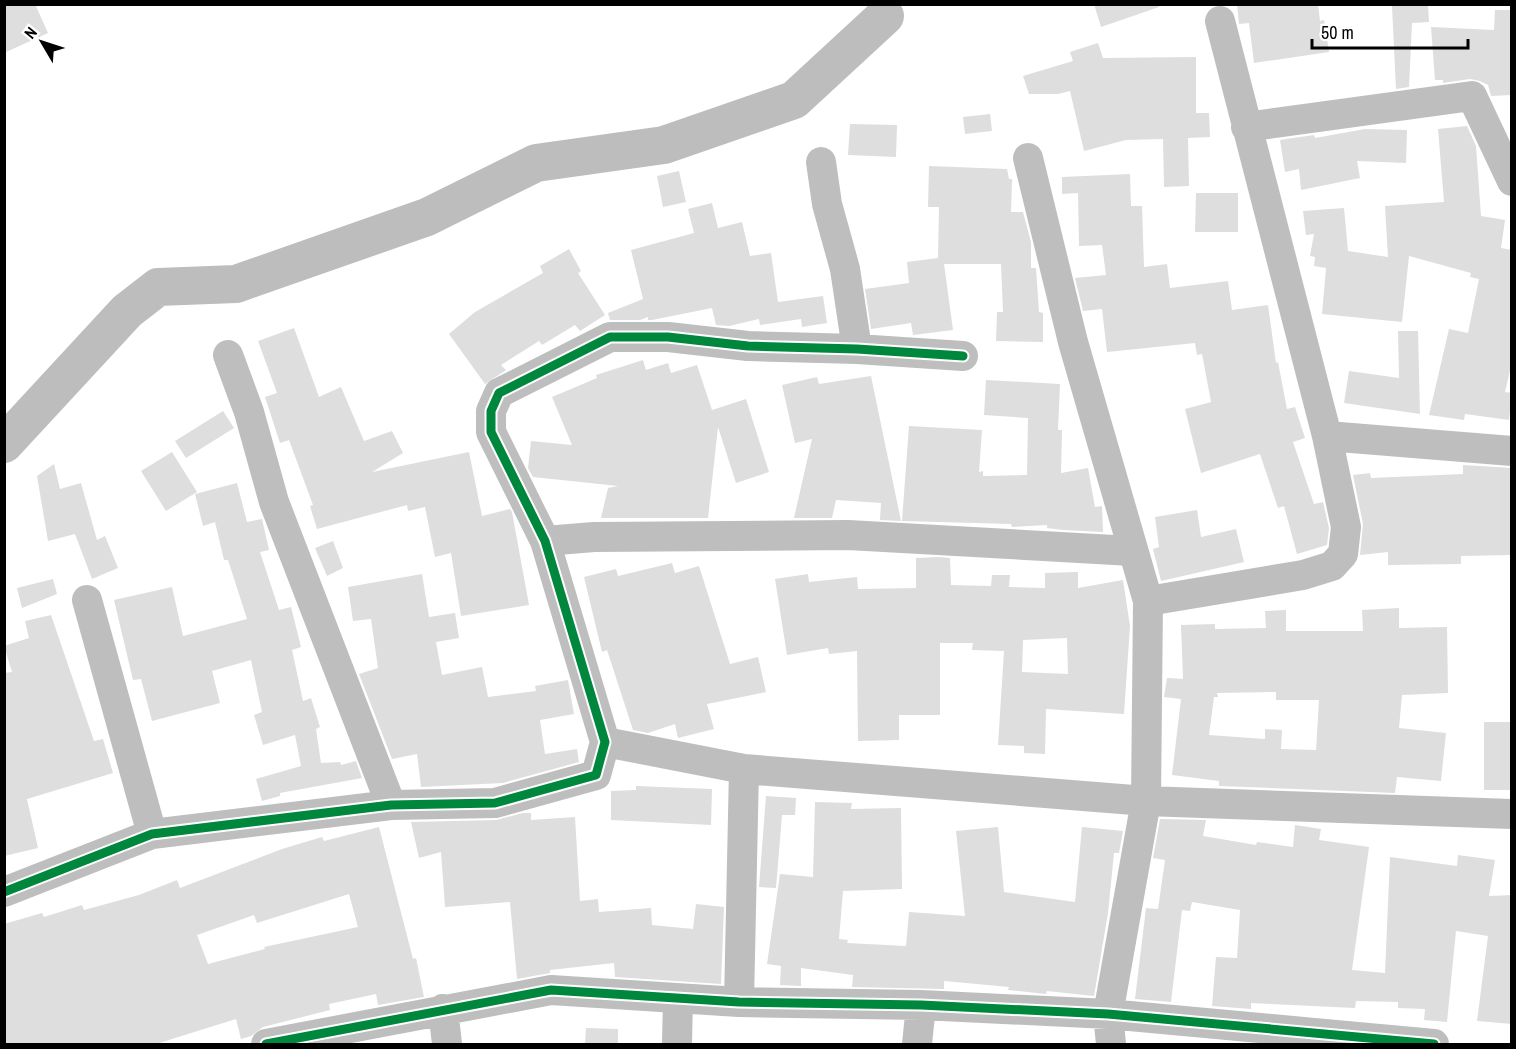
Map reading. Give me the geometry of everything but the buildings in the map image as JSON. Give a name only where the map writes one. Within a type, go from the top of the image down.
[{"type":"street","points":[[1148,601],[1304,575],[1332,566],[1343,554],[1346,527],[1327,436],[1220,21]]},
{"type":"street","points":[[1246,127],[1472,96],[1512,181]]},
{"type":"street","points":[[1028,158],[1072,342],[1148,601],[1146,801],[1108,1014],[1111,1044]]},
{"type":"street","points":[[821,162],[827,204],[845,269],[857,349]]},
{"type":"street","points":[[4,892],[152,834],[391,806],[495,803],[596,774],[605,742],[545,541],[491,432],[491,411],[499,393],[610,337],[668,337],[748,346],[857,349],[963,356]]},
{"type":"street","points":[[228,355],[249,412],[274,502],[391,806]]},
{"type":"street","points":[[1327,436],[1512,451]]},
{"type":"street","points":[[545,541],[594,537],[848,535],[1132,551]]},
{"type":"street","points":[[87,600],[152,834]]},
{"type":"street","points":[[605,742],[744,769],[1146,801],[1512,814]]},
{"type":"street","points":[[739,1002],[744,769]]},
{"type":"street","points":[[266,1044],[551,990],[739,1002],[921,1005],[1108,1014],[1328,1040],[1434,1044]]},
{"type":"street","points":[[677,1044],[678,999]]},
{"type":"street","points":[[917,1044],[921,1005]]},
{"type":"street","points":[[443,1010],[447,1044]]},
{"type":"waterway","points":[[4,444],[127,311],[158,287],[236,284],[427,217],[536,163],[664,145],[794,100],[885,16]]},
{"type":"cycle path","points":[[4,892],[152,834],[391,805],[495,803],[596,775],[605,742],[545,541],[491,432],[491,411],[499,393],[610,337],[668,337],[748,346],[857,349],[963,356]]},
{"type":"cycle path","points":[[266,1044],[551,990],[739,1002],[921,1005],[1108,1014],[1434,1044]]}]
